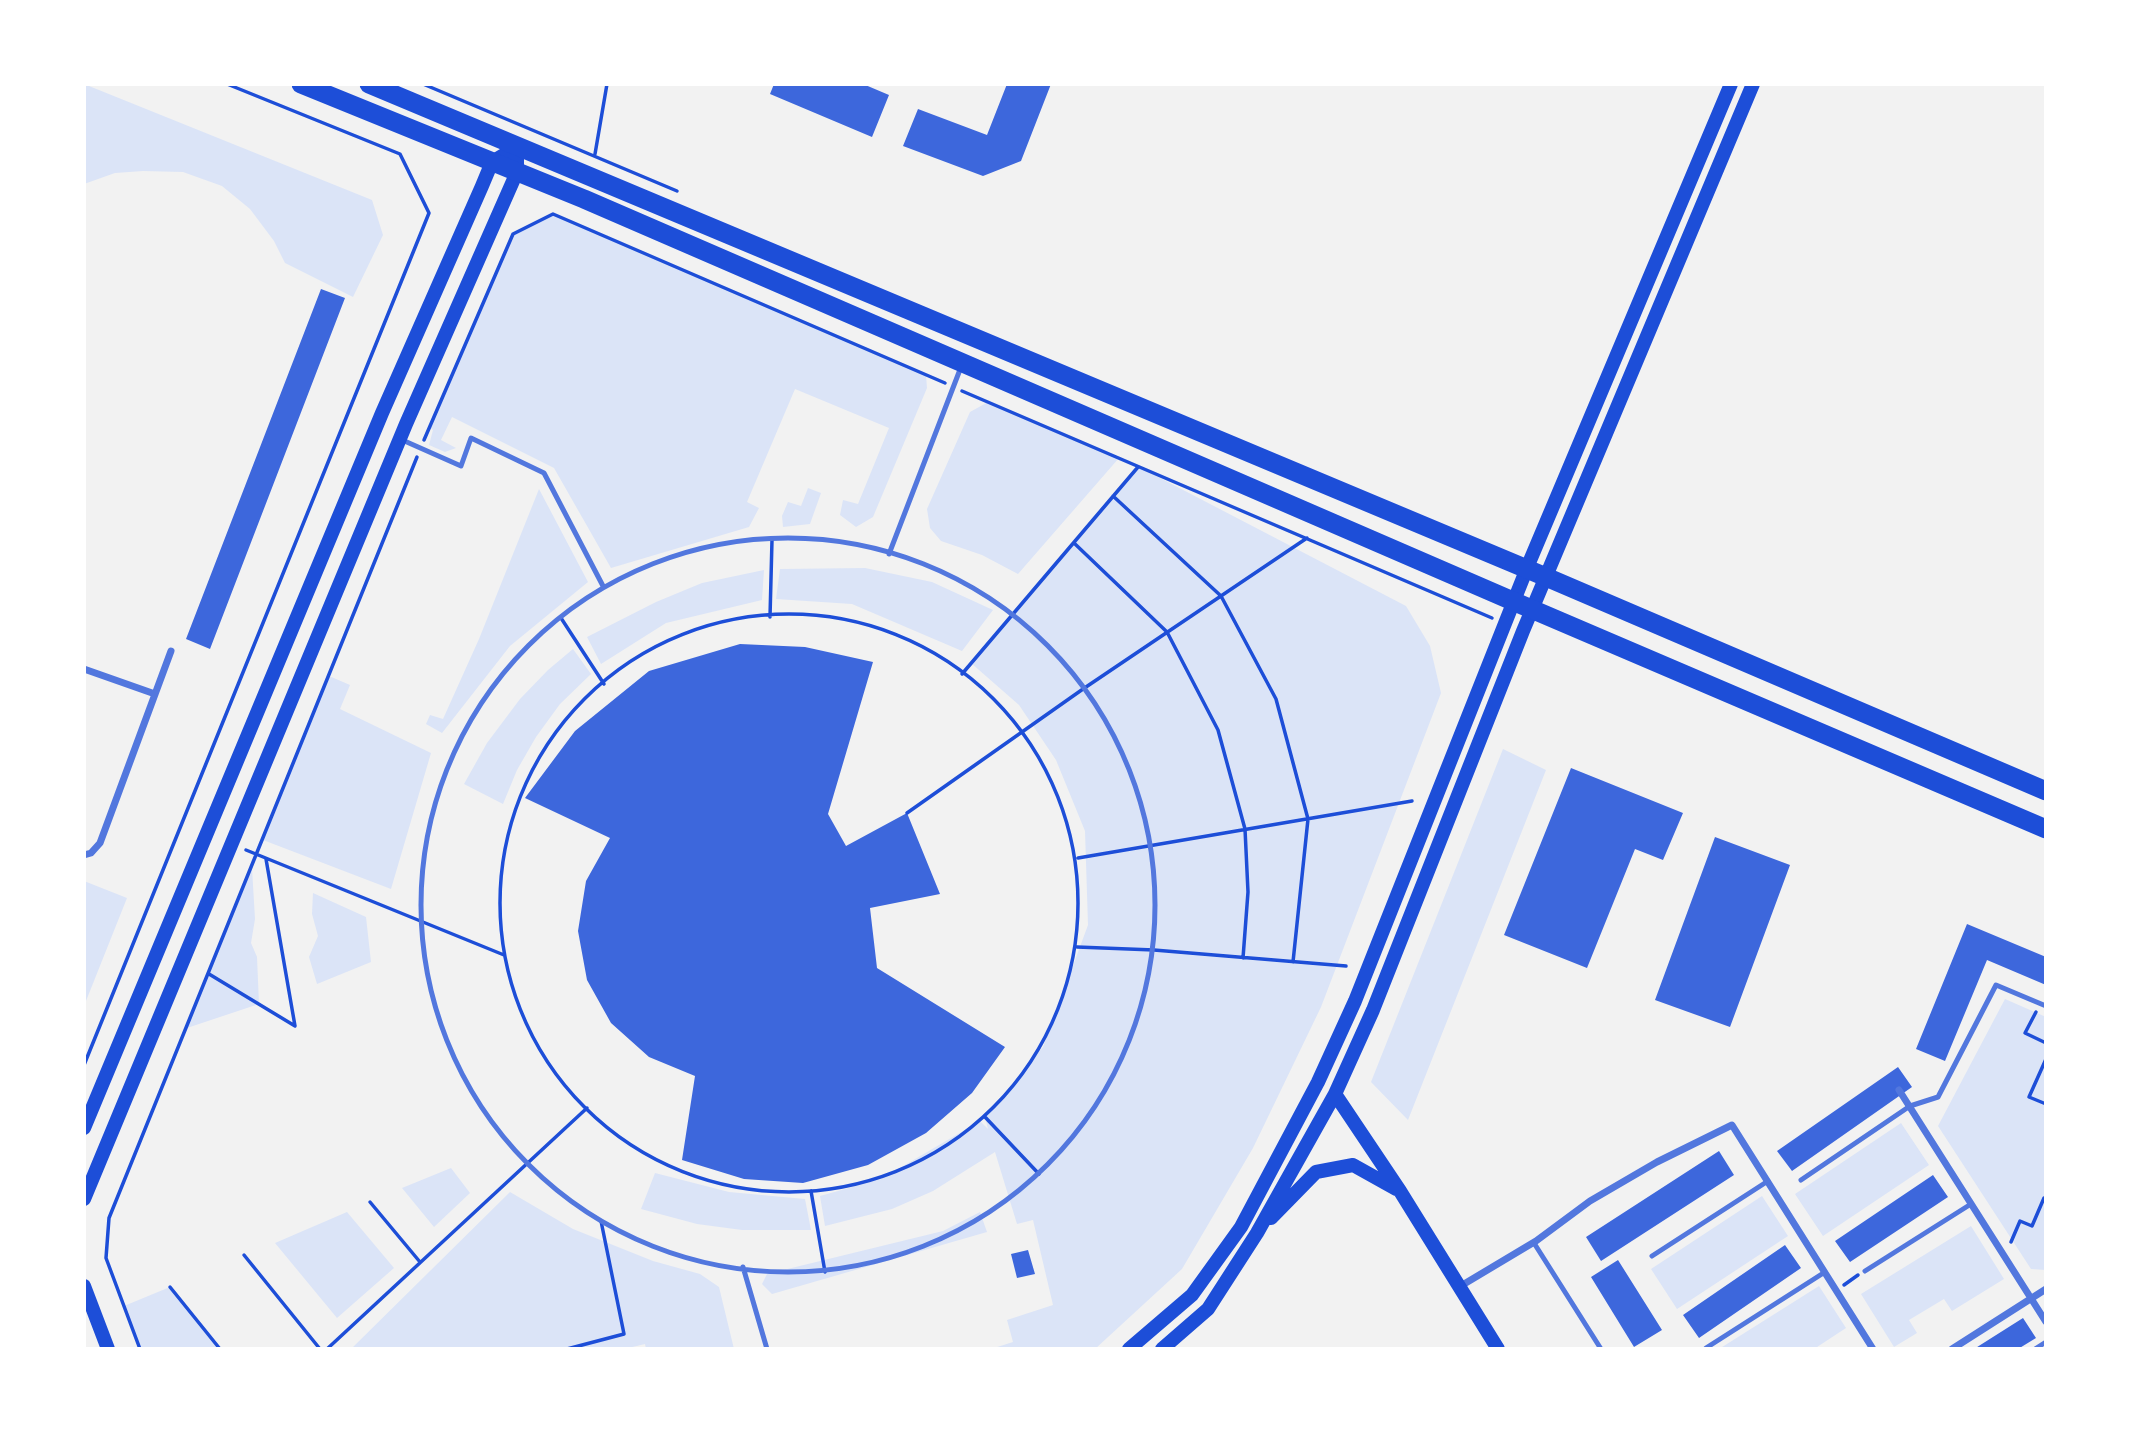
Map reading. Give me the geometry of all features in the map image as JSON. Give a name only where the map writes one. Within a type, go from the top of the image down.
[{"type":"highway","points":[[301,84],[517,172],[2046,828]]},
{"type":"highway","points":[[369,84],[1546,577],[2046,791]]},
{"type":"main road","points":[[1162,1349],[1208,1309],[1257,1233],[1335,1094],[1373,1010],[1523,605],[1527,570],[1731,84]]},
{"type":"main road","points":[[1129,1349],[1192,1295],[1241,1227],[1318,1082],[1355,1002],[1506,624],[1546,577],[1753,84]]},
{"type":"main road","points":[[84,1128],[382,413],[492,162],[517,147]]},
{"type":"main road","points":[[84,1199],[400,439],[517,172],[517,147]]},
{"type":"main road","points":[[1335,1094],[1400,1191],[1498,1349]]},
{"type":"main road","points":[[1257,1233],[1316,1172],[1353,1165],[1400,1191]]},
{"type":"main road","points":[[84,1286],[108,1349]]},
{"type":"street","points":[[84,855],[91,853],[100,843],[172,651]]},
{"type":"street","points":[[84,669],[155,694]]},
{"type":"street","points":[[1899,1090],[2046,1322]]},
{"type":"street","points":[[1459,1287],[1534,1242],[1590,1201],[1657,1162],[1732,1125],[1873,1349]]},
{"type":"street","points":[[1952,1349],[2046,1289]]},
{"type":"lane","points":[[889,554],[963,363]]},
{"type":"lane","points":[[400,439],[461,466],[471,439],[544,472],[603,586]]},
{"type":"lane","points":[[842,539],[889,554],[953,574],[1048,642],[1117,735],[1154,845],[1154,961],[1118,1072],[1050,1166],[945,1240],[825,1272],[693,1263],[576,1209],[485,1120],[430,1004],[417,877],[450,753],[522,647],[615,578],[726,540],[842,539]]},
{"type":"lane","points":[[1801,1180],[1910,1106],[1938,1097],[1996,985],[2043,1004]]},
{"type":"lane","points":[[1652,1256],[1768,1181]]},
{"type":"lane","points":[[1865,1270],[1971,1204]]},
{"type":"lane","points":[[1534,1242],[1601,1349]]},
{"type":"lane","points":[[743,1267],[767,1349]]},
{"type":"lane","points":[[1706,1348],[1825,1272]]},
{"type":"lane","points":[[2035,1349],[2046,1342]]},
{"type":"path","points":[[84,1065],[429,213],[400,154],[227,84]]},
{"type":"path","points":[[592,177],[607,84]]},
{"type":"path","points":[[140,1349],[106,1258],[109,1218],[421,448],[513,234],[553,214],[1506,624]]},
{"type":"path","points":[[962,674],[1139,467]]},
{"type":"path","points":[[1114,496],[1221,596],[1276,699],[1308,819],[1293,962]]},
{"type":"path","points":[[907,813],[1083,689],[1307,538]]},
{"type":"path","points":[[770,617],[772,540]]},
{"type":"path","points":[[1074,543],[1167,632],[1219,730],[1245,829],[1248,892],[1243,958]]},
{"type":"path","points":[[823,615],[912,640],[989,692],[1046,765],[1078,858],[1077,952],[1043,1047],[985,1117],[979,1124],[892,1175],[794,1194],[695,1179],[607,1130],[540,1055],[505,970],[499,877],[522,788],[572,710],[644,652],[731,619],[770,617],[823,615]]},
{"type":"path","points":[[561,618],[604,684]]},
{"type":"path","points":[[1078,858],[1412,801]]},
{"type":"path","points":[[232,844],[504,955]]},
{"type":"path","points":[[209,974],[295,1027],[266,859]]},
{"type":"path","points":[[1077,947],[1154,950],[1346,966]]},
{"type":"path","points":[[2043,1004],[2025,1033],[2046,1043]]},
{"type":"path","points":[[2046,1059],[2029,1097],[2046,1104]]},
{"type":"path","points":[[327,1349],[587,1108]]},
{"type":"path","points":[[985,1117],[1039,1174]]},
{"type":"path","points":[[811,1191],[825,1272]]},
{"type":"path","points":[[2005,1256],[2020,1221],[2032,1226],[2046,1198]]},
{"type":"path","points":[[370,1202],[420,1262]]},
{"type":"path","points":[[567,1349],[624,1334],[601,1221]]},
{"type":"path","points":[[244,1255],[320,1349]]},
{"type":"path","points":[[1836,1290],[1865,1270]]},
{"type":"path","points":[[170,1287],[220,1349]]},
{"type":"shaded area","points":[[84,84],[372,200],[383,235],[353,297],[285,263],[274,241],[250,209],[222,186],[183,172],[143,171],[115,173],[84,184]]},
{"type":"shaded area","points":[[553,214],[926,375],[927,388],[873,517],[856,527],[840,515],[843,500],[858,504],[889,428],[795,389],[747,502],[759,508],[749,527],[611,568],[554,468],[452,417],[441,440],[456,448],[445,452],[429,445],[433,430],[429,427],[513,234]]},
{"type":"shaded area","points":[[988,402],[1119,458],[1018,574],[982,555],[941,541],[930,528],[927,509],[970,412]]},
{"type":"shaded area","points":[[1139,467],[1406,606],[1430,646],[1441,693],[1321,1007],[1253,1148],[1182,1269],[1095,1349],[991,1349],[1013,1342],[1007,1320],[1053,1305],[1033,1220],[1017,1224],[995,1152],[933,1191],[892,1209],[825,1226],[820,1196],[881,1179],[980,1121],[988,1129],[985,1117],[1043,1047],[1088,925],[1085,831],[1056,760],[1019,705],[971,663]]},
{"type":"shaded area","points":[[808,488],[821,493],[810,524],[783,527],[782,516],[788,502],[801,506]]},
{"type":"shaded area","points":[[539,489],[588,582],[510,646],[442,733],[426,724],[430,715],[443,719],[479,639]]},
{"type":"shaded area","points":[[865,568],[932,582],[993,610],[962,651],[852,604],[776,599],[780,569]]},
{"type":"shaded area","points":[[764,570],[762,600],[666,623],[601,664],[587,637],[656,602],[702,583]]},
{"type":"shaded area","points":[[573,649],[591,674],[560,704],[536,737],[517,770],[503,804],[464,784],[487,743],[520,699]]},
{"type":"shaded area","points":[[329,676],[350,685],[340,709],[431,753],[391,889],[263,840]]},
{"type":"shaded area","points":[[1503,749],[1546,770],[1408,1120],[1371,1082]]},
{"type":"shaded area","points":[[252,868],[255,919],[251,943],[257,957],[259,1004],[187,1028]]},
{"type":"shaded area","points":[[84,881],[127,898],[84,1006]]},
{"type":"shaded area","points":[[313,893],[366,917],[371,962],[317,984],[309,957],[318,936],[312,914]]},
{"type":"shaded area","points":[[2005,999],[2046,1017],[2046,1270],[2031,1269],[1938,1126]]},
{"type":"shaded area","points":[[1901,1123],[1929,1165],[1823,1236],[1795,1194]]},
{"type":"shaded area","points":[[451,1168],[470,1193],[434,1227],[402,1188]]},
{"type":"shaded area","points":[[655,1173],[729,1192],[805,1199],[811,1230],[742,1230],[697,1224],[641,1209]]},
{"type":"shaded area","points":[[510,1192],[573,1229],[653,1261],[700,1274],[719,1287],[734,1349],[646,1349],[645,1344],[624,1349],[351,1349]]},
{"type":"shaded area","points":[[1762,1196],[1788,1236],[1677,1309],[1651,1269]]},
{"type":"shaded area","points":[[347,1212],[394,1268],[337,1318],[275,1243]]},
{"type":"shaded area","points":[[980,1212],[987,1232],[772,1294],[762,1284],[767,1274],[943,1231]]},
{"type":"shaded area","points":[[1971,1226],[2004,1279],[1952,1311],[1944,1299],[1909,1320],[1917,1333],[1894,1347],[1861,1294]]},
{"type":"shaded area","points":[[1819,1286],[1846,1328],[1814,1349],[1719,1349]]},
{"type":"shaded area","points":[[170,1287],[222,1349],[140,1349],[124,1306]]},
{"type":"building","points":[[774,84],[863,84],[889,95],[872,137],[770,94]]},
{"type":"building","points":[[1007,84],[1051,84],[1021,161],[983,176],[903,146],[918,109],[987,135]]},
{"type":"building","points":[[321,289],[345,298],[210,649],[186,639]]},
{"type":"building","points":[[740,644],[805,647],[873,662],[828,814],[846,846],[907,813],[940,894],[870,908],[877,968],[1005,1047],[972,1093],[926,1133],[868,1165],[803,1183],[744,1179],[682,1160],[695,1076],[649,1057],[611,1023],[587,980],[578,931],[586,881],[610,838],[525,798],[575,731],[649,671]]},
{"type":"building","points":[[1571,768],[1683,813],[1663,860],[1635,849],[1587,968],[1504,935]]},
{"type":"building","points":[[1715,837],[1790,865],[1730,1027],[1655,1000]]},
{"type":"building","points":[[1967,924],[2046,957],[2046,985],[1987,960],[1945,1061],[1916,1049]]},
{"type":"building","points":[[1898,1067],[1912,1087],[1792,1171],[1777,1151]]},
{"type":"building","points":[[1719,1151],[1734,1175],[1601,1261],[1586,1237]]},
{"type":"building","points":[[1933,1175],[1948,1197],[1850,1262],[1835,1241]]},
{"type":"building","points":[[1785,1245],[1801,1268],[1699,1338],[1683,1315]]},
{"type":"building","points":[[1028,1250],[1035,1274],[1017,1278],[1011,1254]]},
{"type":"building","points":[[1618,1260],[1662,1330],[1634,1347],[1591,1277]]},
{"type":"building","points":[[2023,1318],[2036,1338],[2018,1349],[1974,1349]]}]
